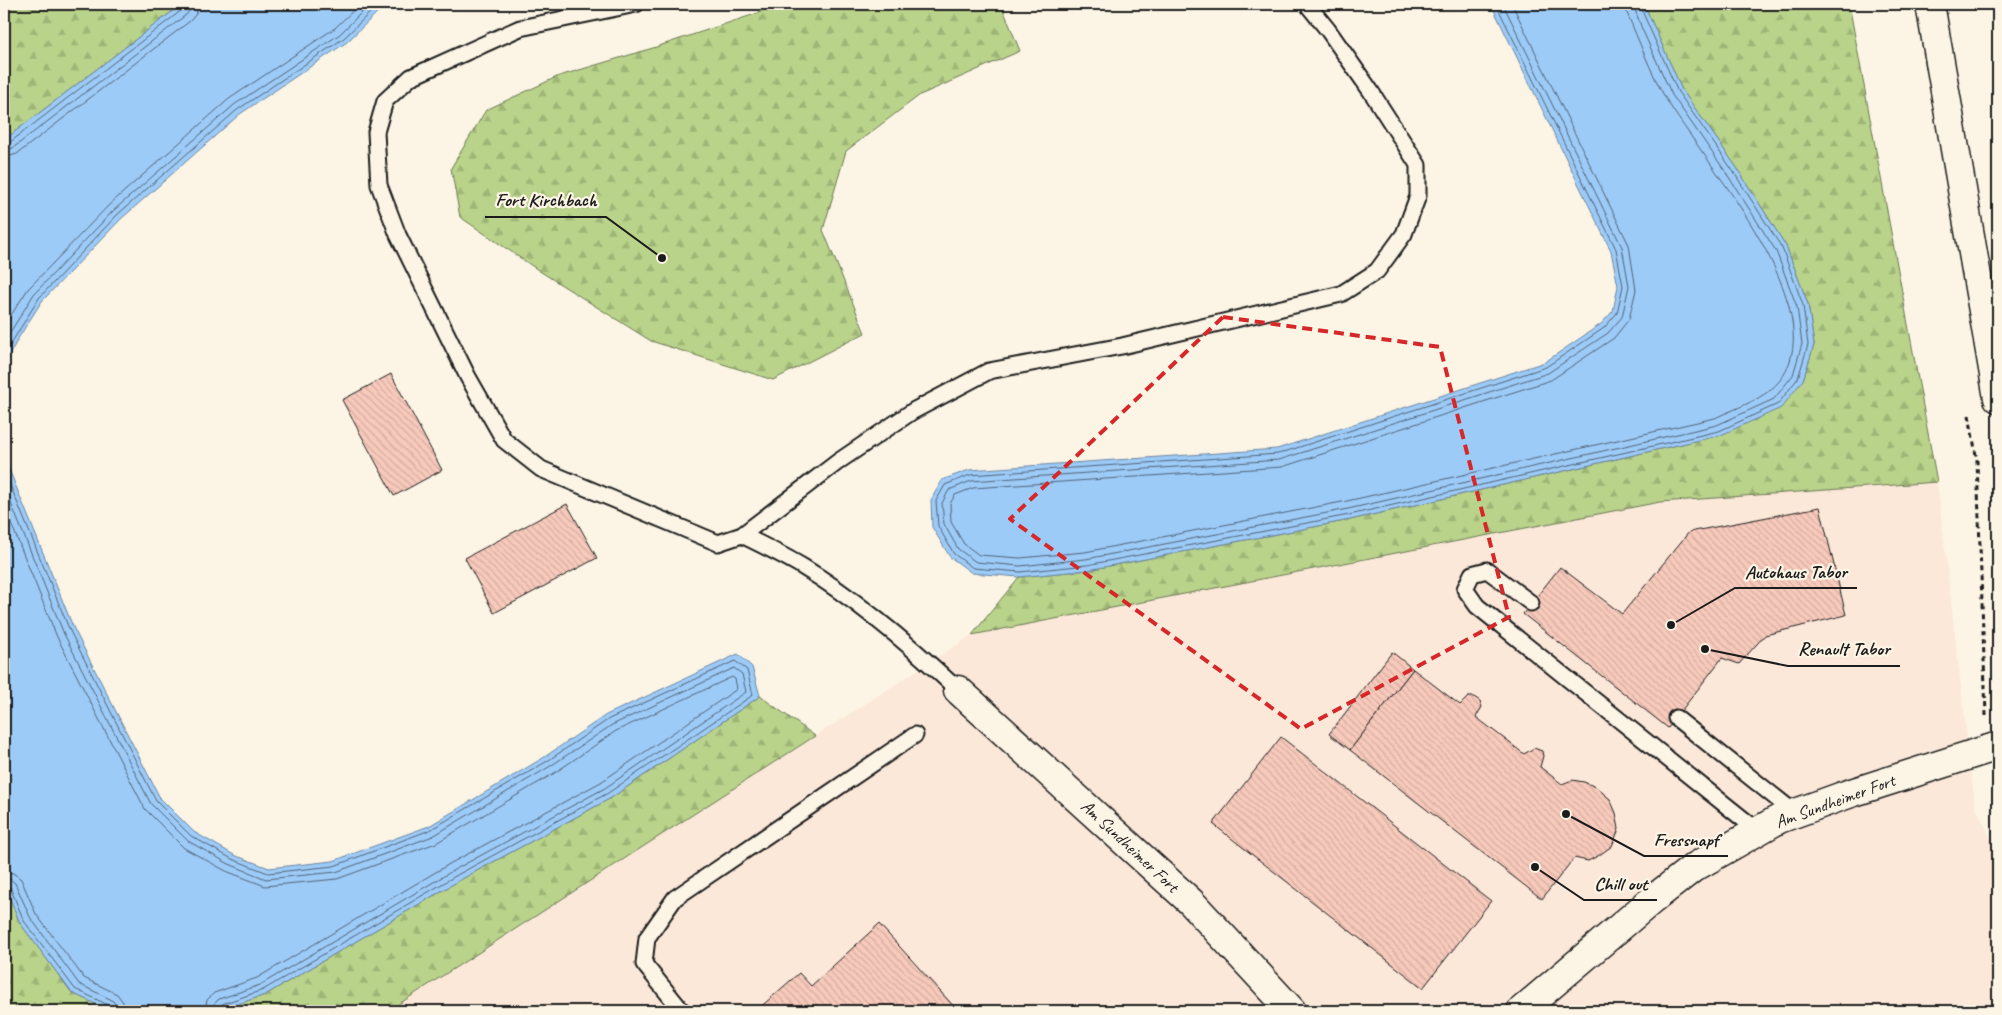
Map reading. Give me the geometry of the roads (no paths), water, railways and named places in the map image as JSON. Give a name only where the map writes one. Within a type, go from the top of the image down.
[{"type":"street","points":[[1930,4],[1998,398]]},
{"type":"street","name":"Am Sundheimer Fort","points":[[958,690],[1191,902],[1292,1011]]},
{"type":"street","name":"Am Sundheimer Fort","points":[[1521,1011],[1652,900],[1693,868],[1758,831],[1795,813],[1993,747]]},
{"type":"lane","points":[[636,4],[520,28],[411,77],[385,101],[376,132],[379,185],[398,235],[468,377],[504,440],[541,469],[718,543],[742,535],[839,461],[913,411],[989,371],[1122,346],[1341,294],[1377,271],[1404,234],[1418,196],[1418,166],[1370,90],[1328,30],[1307,4]]},
{"type":"lane","points":[[742,535],[801,566],[831,585],[911,646],[958,690]]},
{"type":"lane","points":[[1532,603],[1487,570],[1472,574],[1465,589],[1476,606],[1758,831]]},
{"type":"lane","points":[[1676,718],[1795,813]]},
{"type":"lane","points":[[682,1011],[644,964],[647,938],[675,898],[915,735]]},
{"type":"water","points":[[182,4],[386,4],[347,42],[240,114],[121,219],[42,301],[4,365],[4,140]]},
{"type":"water","points":[[1491,4],[1644,4],[1682,90],[1735,165],[1786,246],[1808,304],[1814,345],[1803,380],[1781,408],[1721,435],[1350,520],[1088,570],[1019,577],[972,573],[950,557],[932,527],[931,500],[942,480],[969,470],[1277,449],[1545,362],[1601,324],[1613,311],[1618,286],[1611,251]]},
{"type":"water","points":[[4,457],[74,629],[160,798],[194,832],[234,855],[269,868],[333,861],[429,826],[543,758],[606,715],[738,654],[752,667],[760,696],[611,798],[460,880],[265,995],[217,1011],[111,1011],[72,993],[20,923],[4,884]]},
{"type":"place","name":"Fort Kirchbach","points":[[662,258]]},
{"type":"place","name":"Autohaus Tabor","points":[[1671,625]]},
{"type":"place","name":"Renault Tabor","points":[[1705,649]]},
{"type":"place","name":"Fressnapf","points":[[1566,814]]},
{"type":"place","name":"Chill out","points":[[1535,867]]}]
